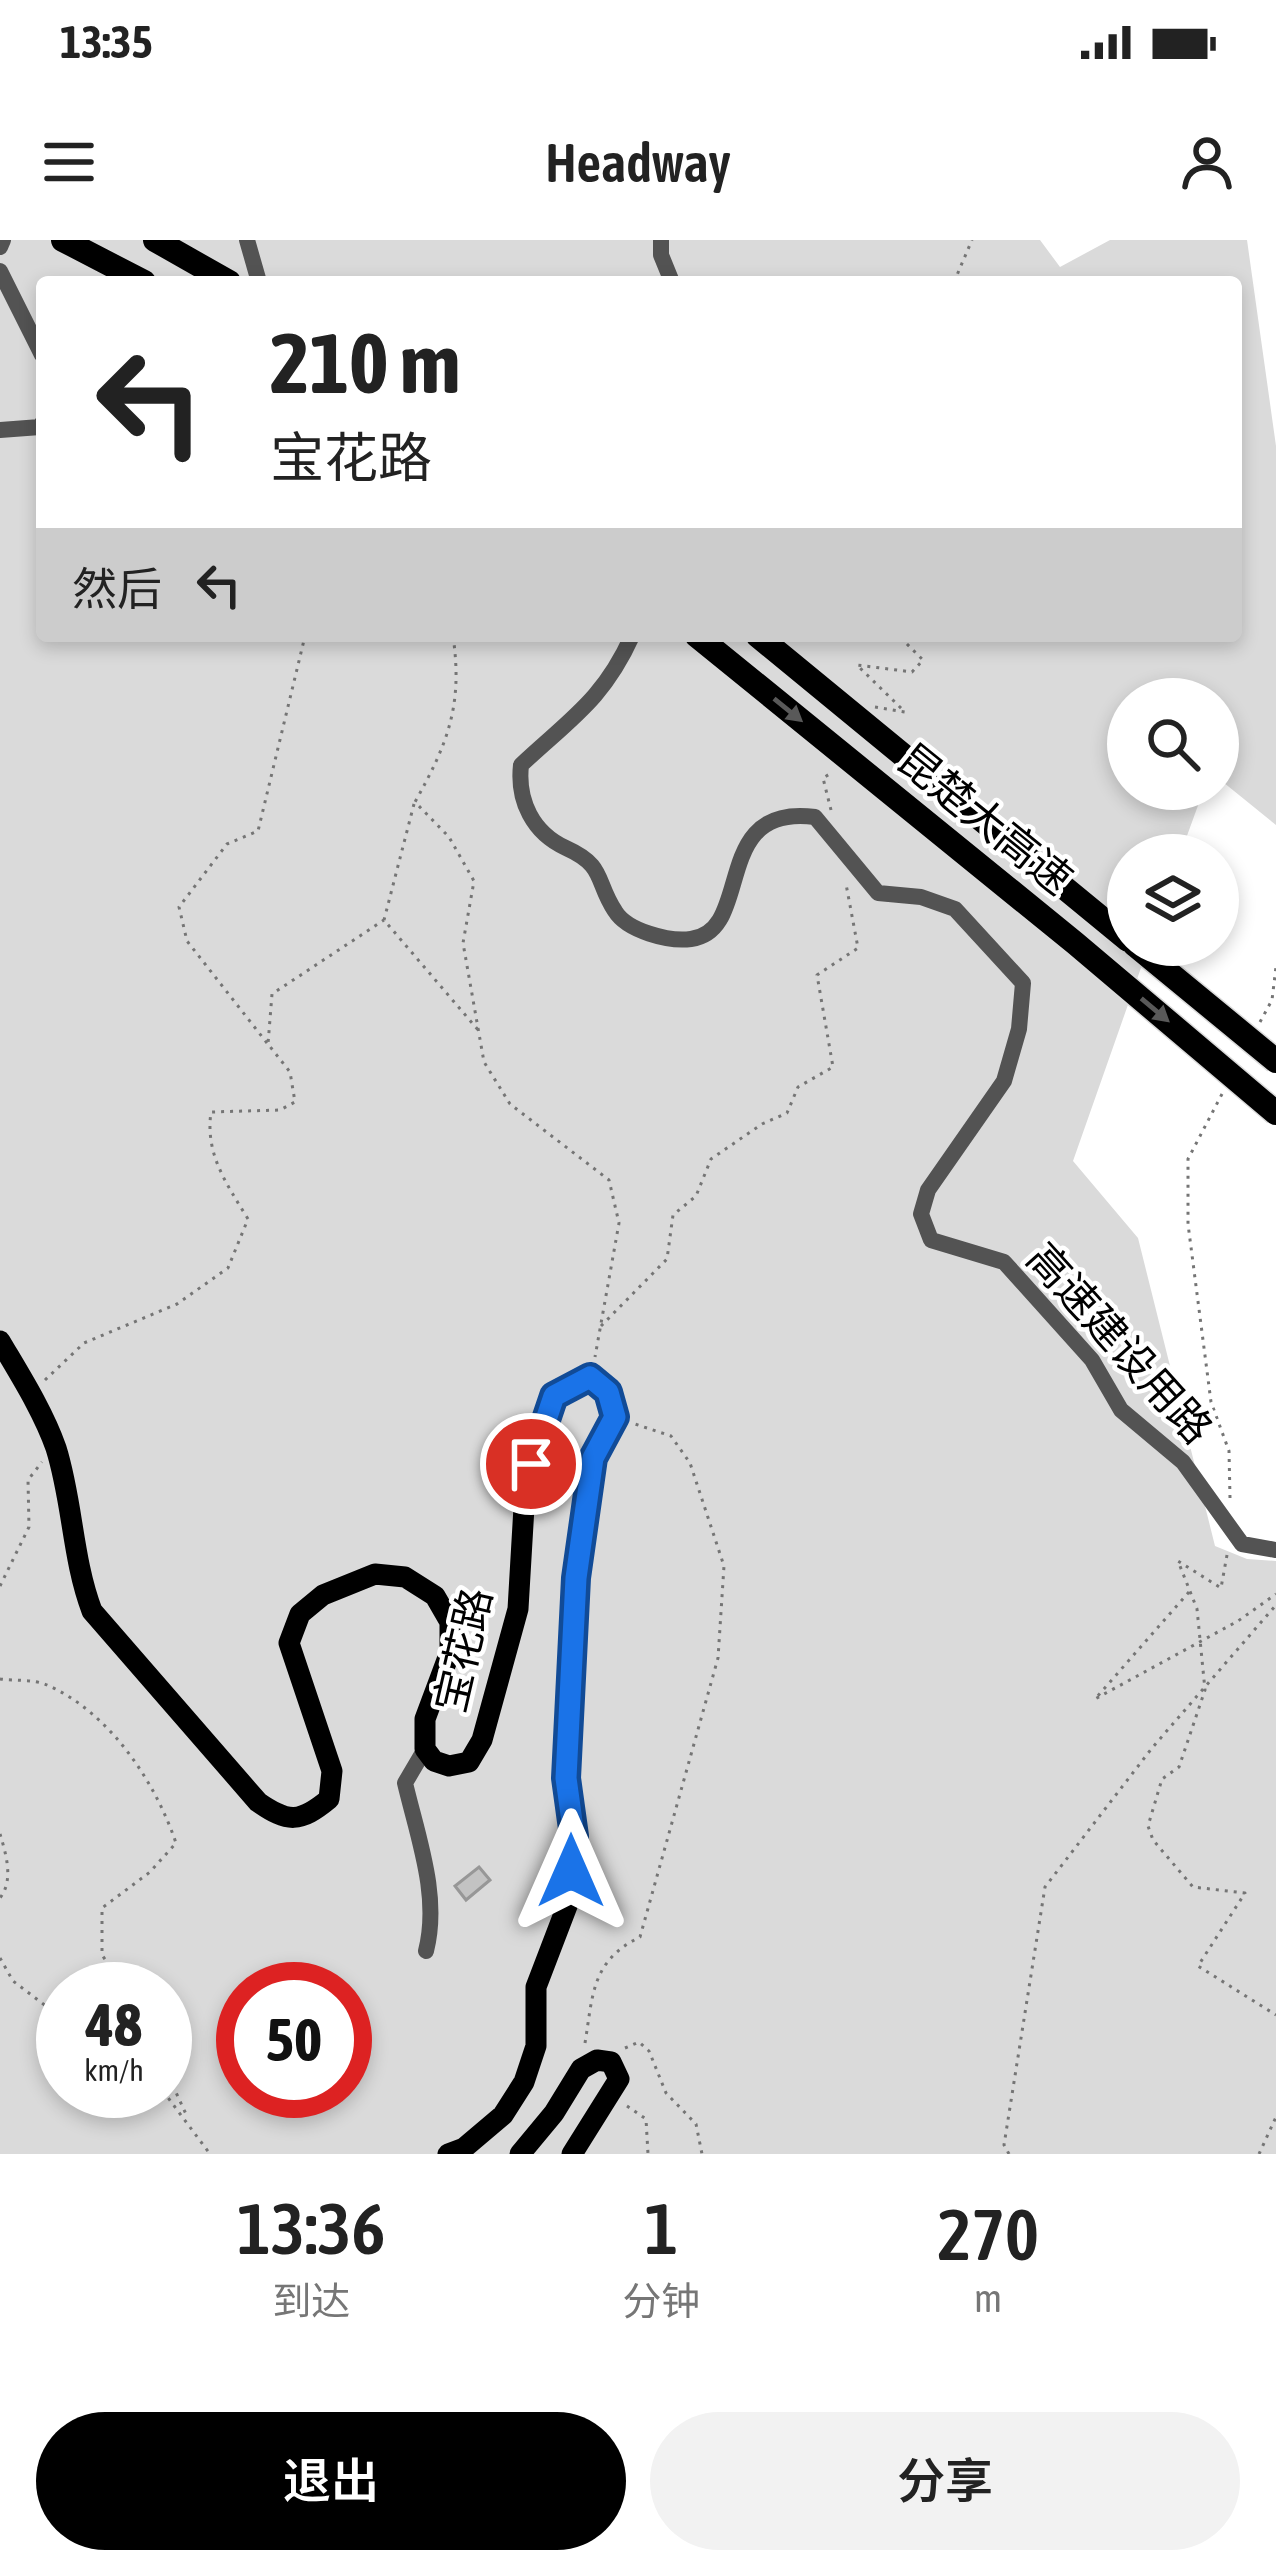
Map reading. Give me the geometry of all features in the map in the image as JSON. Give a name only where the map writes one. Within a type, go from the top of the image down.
[{"type":"highway","points":[[63,240],[132,276]]},
{"type":"highway","points":[[155,240],[218,276]]},
{"type":"highway","name":"昆楚大高速","points":[[705,642],[1075,943],[1276,1114]]},
{"type":"highway","name":"昆楚大高速","points":[[765,642],[1107,922]]},
{"type":"highway","name":"昆楚大高速","points":[[1160,966],[1276,1061]]},
{"type":"main road","name":"宝花路","points":[[0,1341],[31,1394],[57,1455],[72,1511],[79,1576],[92,1611],[258,1802],[282,1818],[309,1816],[328,1799],[332,1771],[289,1643],[300,1614],[323,1595],[375,1574],[404,1577],[435,1596],[449,1622],[450,1652],[425,1719],[425,1749],[434,1761],[449,1766],[469,1762],[482,1741],[518,1609],[525,1490],[537,1438],[554,1396],[590,1377]]},
{"type":"main road","points":[[448,2154],[464,2148],[503,2115],[524,2082],[536,2046],[536,1987],[567,1906],[574,1836],[566,1778],[573,1613],[593,1458],[615,1417],[608,1392],[590,1377]]},
{"type":"main road","points":[[520,2154],[554,2113],[581,2068],[597,2060],[611,2062],[619,2079],[572,2154]]},
{"type":"street","points":[[247,240],[257,276]]},
{"type":"street","points":[[661,240],[670,276]]},
{"type":"street","points":[[0,271],[36,343]]},
{"type":"street","points":[[0,430],[36,428]]},
{"type":"street","name":"高速建设用路","points":[[629,642],[614,675],[581,714],[521,765],[519,786],[527,811],[548,840],[584,856],[600,872],[616,914],[630,925],[676,941],[700,938],[718,921],[748,841],[763,823],[797,814],[815,817],[878,893],[922,897],[955,909],[1023,983],[1019,1029],[1004,1081],[928,1190],[921,1214],[931,1240],[1004,1262],[1092,1360],[1121,1410],[1183,1462],[1242,1544],[1276,1550]]},
{"type":"street","points":[[425,1749],[405,1784],[428,1883],[433,1924],[426,1951]]},
{"type":"path","points":[[957,276],[972,240]]},
{"type":"path","points":[[31,1394],[84,1343],[177,1304],[228,1268],[248,1219],[217,1168],[208,1136],[211,1112],[280,1110],[295,1102],[290,1072],[187,941],[179,907],[227,844],[258,831],[304,642]]},
{"type":"path","points":[[268,1044],[272,994],[384,920],[415,802],[446,745],[458,674],[454,642]]},
{"type":"path","points":[[880,722],[875,707],[905,712],[856,665],[911,672],[923,660],[905,642]]},
{"type":"path","points":[[832,814],[823,778],[840,768]]},
{"type":"path","points":[[415,802],[449,837],[474,880],[463,943],[484,1062],[510,1104],[609,1180],[619,1223],[590,1377]]},
{"type":"path","points":[[602,1326],[667,1259],[673,1215],[696,1196],[711,1159],[787,1112],[798,1087],[833,1067],[817,975],[858,948],[840,851]]},
{"type":"path","points":[[384,920],[481,1033]]},
{"type":"path","points":[[1261,1020],[1272,1000],[1276,967]]},
{"type":"path","points":[[1230,1080],[1188,1159],[1188,1224],[1211,1402],[1229,1451],[1231,1529],[1221,1588],[1178,1561],[1197,1609],[1204,1687],[1179,1767],[1162,1779],[1148,1826],[1153,1840],[1193,1887],[1245,1893],[1198,1966],[1276,2015]]},
{"type":"path","points":[[581,2068],[596,1976],[619,1948],[640,1937],[669,1840],[718,1658],[724,1565],[690,1463],[671,1436],[615,1417]]},
{"type":"path","points":[[1,1582],[29,1527],[28,1480],[39,1463],[57,1455]]},
{"type":"path","points":[[1190,1591],[1095,1699],[1276,1594]]},
{"type":"path","points":[[1009,2154],[1004,2146],[1045,1887],[1152,1748],[1276,1605]]},
{"type":"path","points":[[0,1679],[44,1683],[94,1713],[161,1800],[176,1843],[150,1872],[102,1908],[102,1955],[107,1962]]},
{"type":"path","points":[[0,1834],[8,1862],[6,1891],[0,1898]]},
{"type":"path","points":[[0,1958],[13,1981],[36,1998]]},
{"type":"path","points":[[611,2062],[627,2045],[639,2042],[650,2051],[666,2093],[696,2124],[702,2154]]},
{"type":"path","points":[[610,2097],[646,2119],[648,2154]]},
{"type":"path","points":[[1259,2154],[1276,2116]]},
{"type":"path","points":[[188,2118],[210,2154]]},
{"type":"path","points":[[1268,2136],[1276,2141]]},
{"type":"shaded area","points":[[0,240],[1040,240],[1060,267],[1110,240],[1247,240],[1276,446],[1276,825],[1239,795],[1239,678],[1107,678],[1107,810],[1196,810],[1188,834],[1107,834],[1107,966],[1142,966],[1073,1161],[1138,1238],[1215,1546],[1247,1559],[1276,1561],[1276,2154],[0,2154]]},
{"type":"building","points":[[479,1867],[490,1880],[466,1900],[455,1886]]},
{"type":"route","points":[[531,1464],[554,1396],[590,1377],[608,1392],[615,1417],[593,1458],[573,1613],[566,1778],[574,1836],[571,1871]]}]
